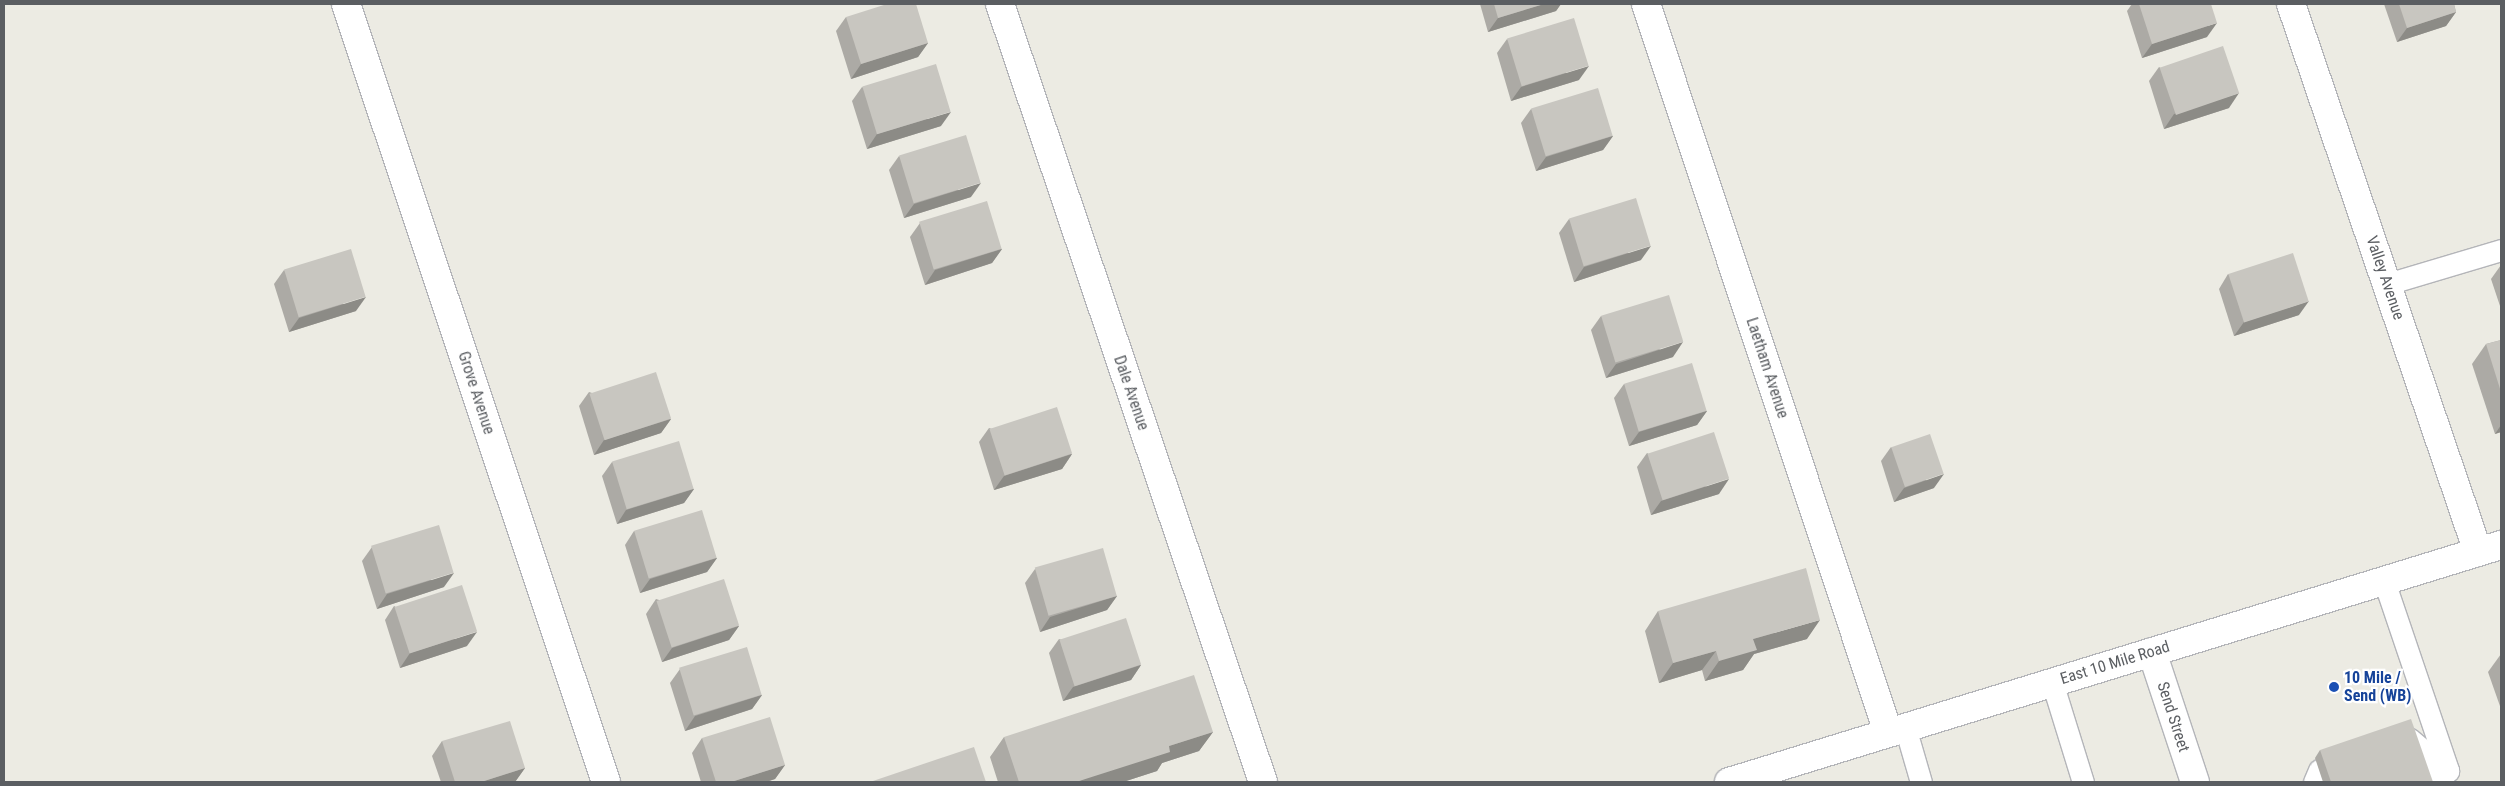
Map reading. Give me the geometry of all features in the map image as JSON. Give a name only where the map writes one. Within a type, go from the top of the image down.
[{"type":"street","name":"Grove Avenue","points":[[346,4],[606,782]]},
{"type":"street","name":"Dale Avenue","points":[[1000,4],[1263,782]]},
{"type":"street","name":"Laetham Avenue","points":[[1646,4],[1897,729]]},
{"type":"street","name":"Valley Avenue","points":[[2291,4],[2387,284],[2490,548]]},
{"type":"street","name":"East 10 Mile Road","points":[[1729,782],[1767,776],[1897,729],[2490,548]]},
{"type":"street","name":"Send Street","points":[[2152,652],[2195,782]]},
{"type":"lane","points":[[2387,284],[2501,250]]},
{"type":"lane","points":[[2384,581],[2448,778]]},
{"type":"lane","points":[[2052,682],[2084,782]]},
{"type":"lane","points":[[1897,729],[1921,782]]},
{"type":"lane","points":[[2410,740],[2448,778]]},
{"type":"lane","points":[[2423,777],[2448,778]]},
{"type":"building","points":[[887,4],[916,4],[928,43],[861,64],[846,17]]},
{"type":"building","points":[[1494,4],[1544,4],[1498,18]]},
{"type":"building","points":[[2139,4],[2211,4],[2217,23],[2152,44]]},
{"type":"building","points":[[2399,4],[2454,4],[2456,12],[2407,28]]},
{"type":"building","points":[[1574,18],[1589,66],[1522,86],[1507,38]]},
{"type":"building","points":[[2223,46],[2239,93],[2176,115],[2160,68]]},
{"type":"building","points":[[936,64],[951,112],[877,134],[862,87]]},
{"type":"building","points":[[1598,88],[1613,136],[1546,156],[1531,108]]},
{"type":"building","points":[[966,135],[981,183],[914,203],[899,155]]},
{"type":"building","points":[[1636,198],[1651,246],[1584,266],[1569,218]]},
{"type":"building","points":[[987,201],[1002,249],[934,270],[919,222]]},
{"type":"building","points":[[351,249],[366,297],[299,317],[284,269]]},
{"type":"building","points":[[2293,253],[2309,302],[2244,323],[2228,274]]},
{"type":"building","points":[[1669,295],[1683,342],[1615,363],[1601,316]]},
{"type":"building","points":[[2501,340],[2501,392],[2486,344]]},
{"type":"building","points":[[1692,363],[1707,411],[1639,432],[1624,384]]},
{"type":"building","points":[[656,372],[671,419],[605,440],[589,394]]},
{"type":"building","points":[[1057,407],[1072,454],[1005,476],[989,429]]},
{"type":"building","points":[[1714,432],[1729,479],[1663,500],[1647,454]]},
{"type":"building","points":[[1930,434],[1944,474],[1905,487],[1891,447]]},
{"type":"building","points":[[679,441],[694,489],[627,509],[612,461]]},
{"type":"building","points":[[702,510],[717,558],[649,579],[634,531]]},
{"type":"building","points":[[439,525],[454,573],[386,594],[371,546]]},
{"type":"building","points":[[1103,548],[1117,596],[1049,616],[1035,568]]},
{"type":"building","points":[[1806,568],[1820,620],[1753,639],[1757,650],[1719,661],[1716,651],[1673,663],[1658,611]]},
{"type":"building","points":[[724,579],[739,626],[672,648],[656,601]]},
{"type":"building","points":[[462,585],[477,632],[410,654],[394,607]]},
{"type":"building","points":[[1126,618],[1141,665],[1075,686],[1059,640]]},
{"type":"building","points":[[747,647],[762,695],[694,716],[679,668]]},
{"type":"building","points":[[1194,675],[1213,732],[1169,746],[1170,752],[1076,782],[1019,782],[1004,737]]},
{"type":"building","points":[[770,717],[785,765],[731,782],[716,782],[702,738]]},
{"type":"building","points":[[2411,719],[2433,782],[2331,782],[2320,750]]},
{"type":"building","points":[[510,721],[525,768],[481,782],[455,782],[442,741]]},
{"type":"building","points":[[974,747],[986,782],[870,782]]},
{"type":"place","name":"10 Mile / Send (WB)","points":[[2334,687]]}]
